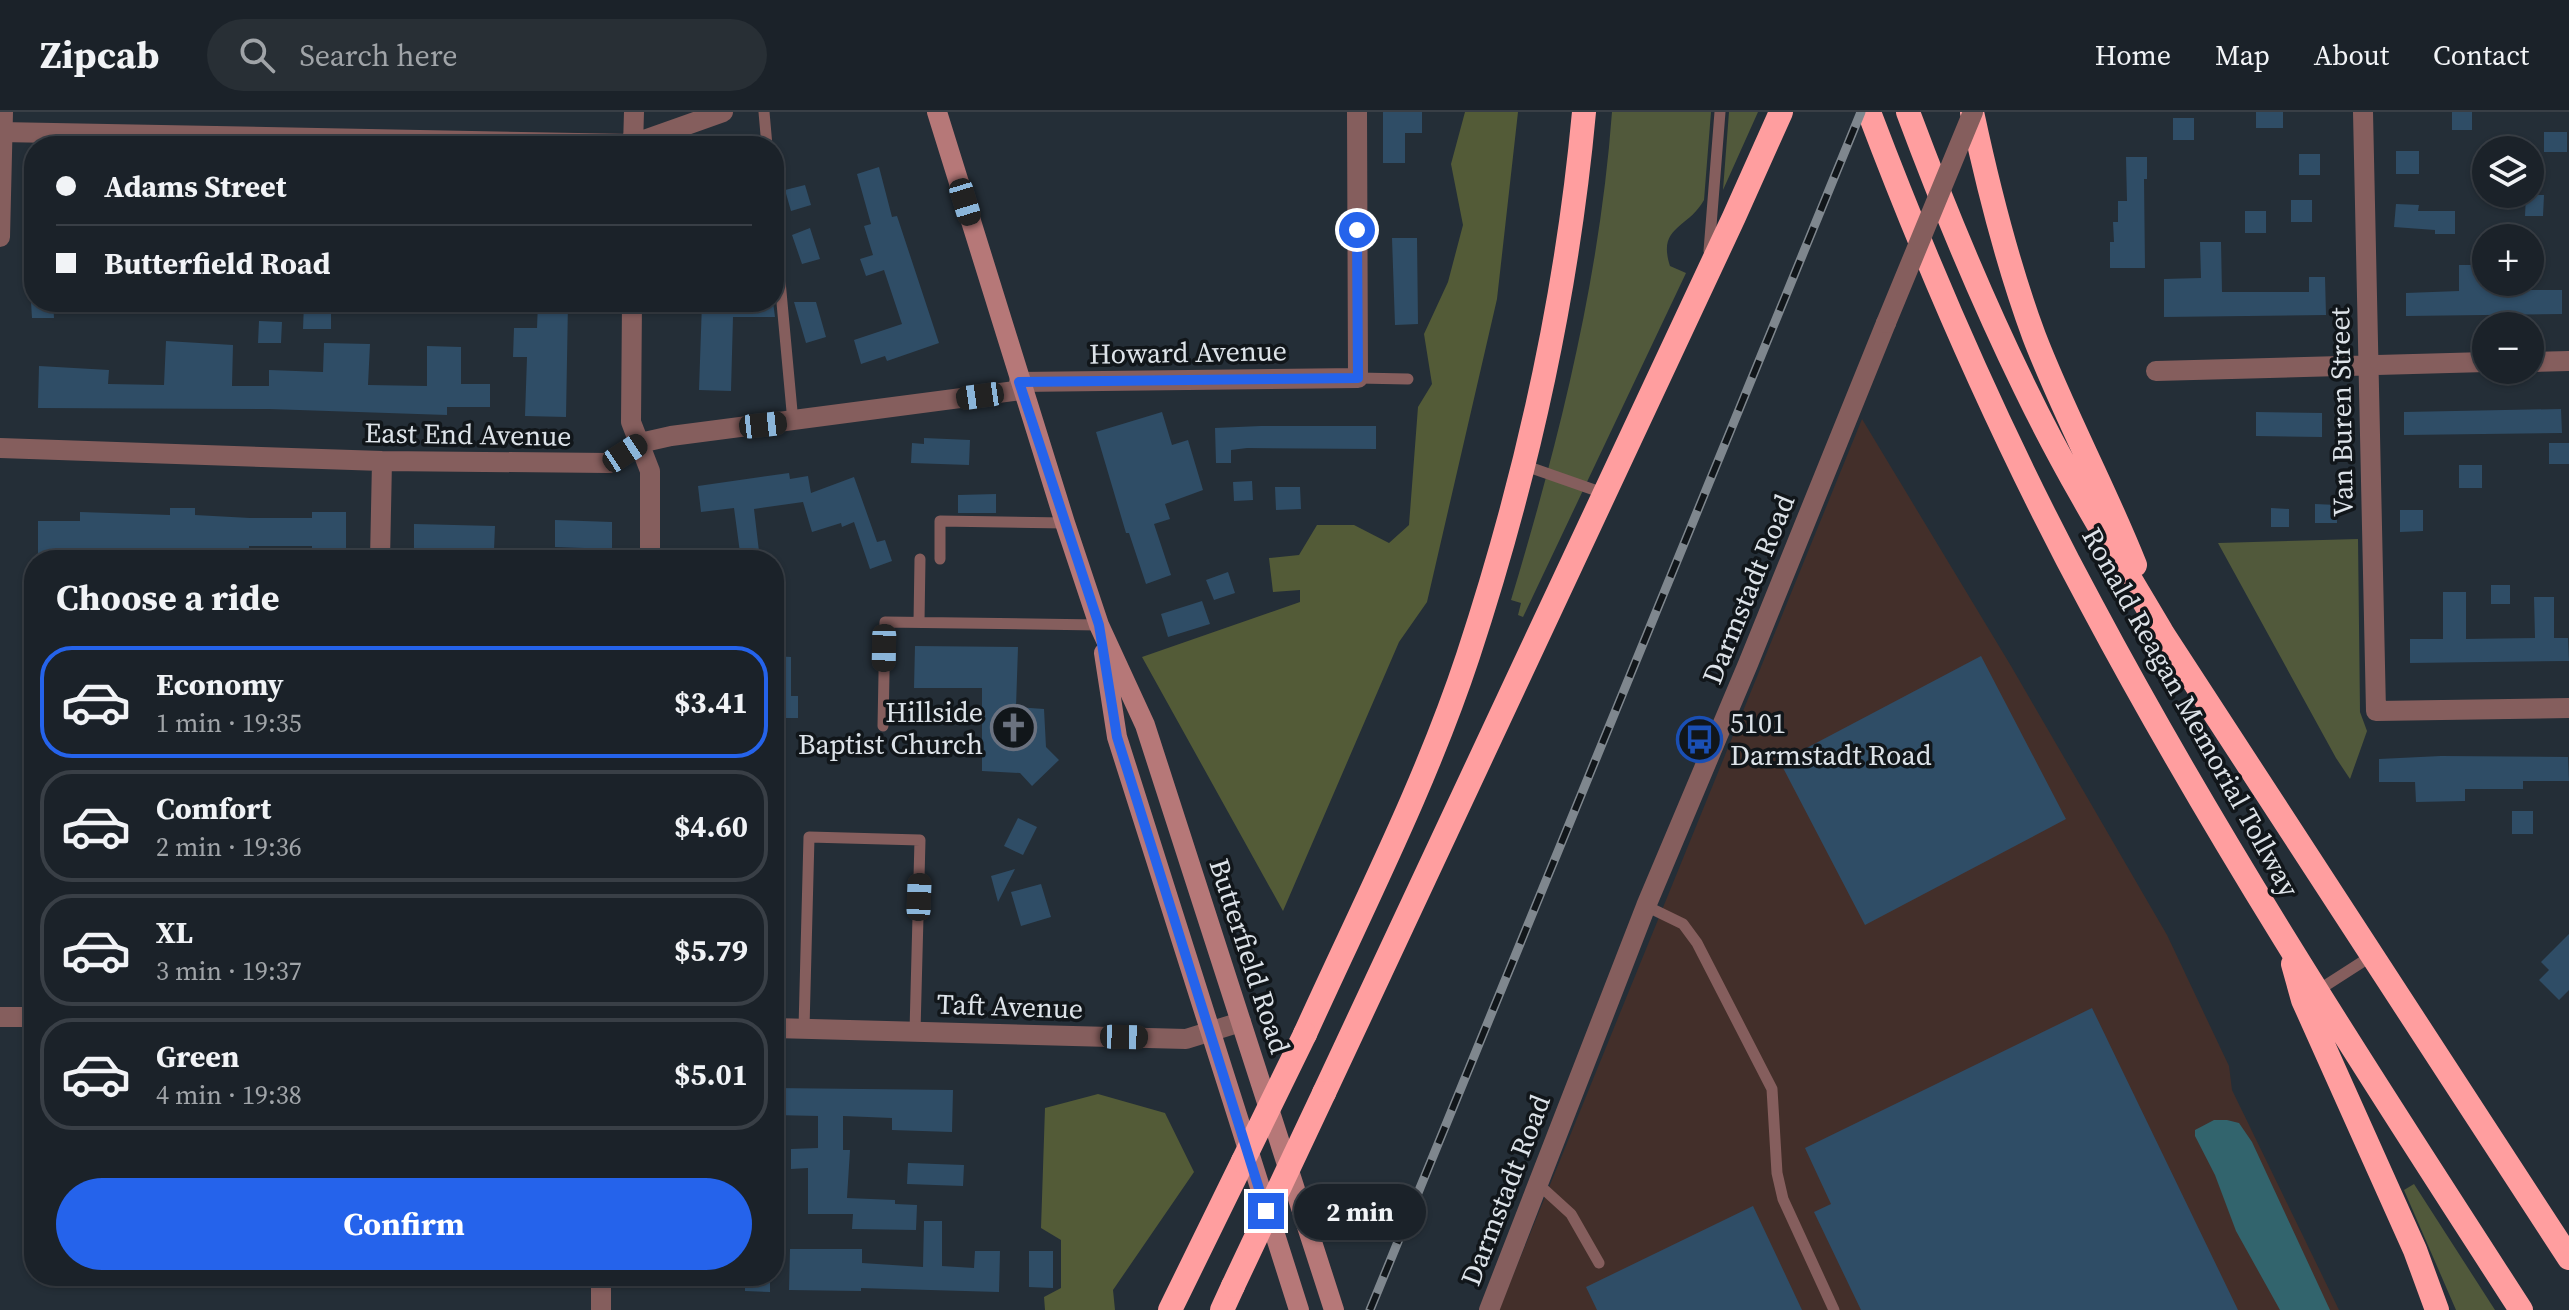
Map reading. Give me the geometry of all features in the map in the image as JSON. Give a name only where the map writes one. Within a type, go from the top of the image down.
[{"type":"highway","points":[[1170,1310],[1305,1034],[1401,821],[1467,657],[1522,464],[1547,362],[1567,248],[1584,112]]},
{"type":"highway","points":[[1222,1310],[1781,112]]},
{"type":"highway","name":"Ronald Reagan Memorial Tollway","points":[[1869,112],[1915,230],[1978,375],[2091,606],[2196,791],[2287,942],[2311,995],[2521,1310]]},
{"type":"highway","name":"Ronald Reagan Memorial Tollway","points":[[1908,112],[1950,220],[2026,389],[2099,528],[2163,634],[2566,1251]]},
{"type":"highway","points":[[1973,112],[2001,230],[2034,335],[2163,634]]},
{"type":"highway","points":[[2311,995],[2437,1310]]},
{"type":"main road","name":"Butterfield Road","points":[[937,112],[1065,523],[1099,625],[1145,725],[1334,1310]]},
{"type":"main road","name":"Butterfield Road","points":[[1099,625],[1117,737],[1299,1310]]},
{"type":"street","points":[[633,136],[634,112]]},
{"type":"street","points":[[658,136],[723,112]]},
{"type":"street","points":[[1357,112],[1358,378]]},
{"type":"street","name":"Darmstadt Road","points":[[1489,1310],[1646,906],[1973,112]]},
{"type":"street","name":"Van Buren Street","points":[[2363,112],[2376,711],[2569,708]]},
{"type":"street","points":[[0,237],[2,125],[349,136]]},
{"type":"street","points":[[632,312],[631,422],[650,471],[650,550]]},
{"type":"street","points":[[2544,362],[2569,361]]},
{"type":"street","points":[[2156,371],[2472,362]]},
{"type":"street","name":"Howard Avenue","points":[[1021,386],[1358,378]]},
{"type":"street","name":"East End Avenue","points":[[0,448],[382,461],[609,463],[640,443],[671,436],[793,422],[1021,386]]},
{"type":"street","points":[[380,550],[382,461]]},
{"type":"street","points":[[0,1017],[24,1017]]},
{"type":"street","name":"Taft Avenue","points":[[784,1028],[1186,1039],[1241,1022]]},
{"type":"street","points":[[601,1286],[601,1310]]},
{"type":"lane","points":[[764,112],[766,136]]},
{"type":"lane","points":[[1707,274],[1720,112]]},
{"type":"lane","points":[[783,312],[793,422]]},
{"type":"lane","points":[[1358,378],[1408,379]]},
{"type":"lane","points":[[1522,464],[1603,493]]},
{"type":"lane","points":[[940,559],[940,521],[1065,523]]},
{"type":"lane","points":[[919,622],[920,559]]},
{"type":"lane","points":[[883,726],[885,622],[1099,625]]},
{"type":"lane","points":[[804,1028],[809,837],[920,840],[915,1031]]},
{"type":"lane","points":[[1646,906],[1683,924],[1690,933],[1772,1089],[1775,1160],[1783,1199],[1834,1310]]},
{"type":"lane","points":[[2311,995],[2373,955]]},
{"type":"lane","points":[[1537,1183],[1571,1214],[1599,1263]]},
{"type":"shaded area","points":[[1862,419],[2011,666],[2167,935],[2229,1066],[2232,1090],[2339,1310],[1499,1310]]},
{"type":"green space","points":[[1465,112],[1518,112],[1497,299],[1427,602],[1399,642],[1283,911],[1142,657],[1300,602],[1300,590],[1273,592],[1269,558],[1299,555],[1317,525],[1354,525],[1389,543],[1409,525],[1418,407],[1432,384],[1424,334],[1448,282],[1463,225],[1451,164]]},
{"type":"green space","points":[[1612,112],[1711,112],[1704,200],[1671,235],[1667,253],[1670,266],[1686,273],[1523,617],[1518,615],[1521,603],[1511,600],[1575,358],[1598,236]]},
{"type":"green space","points":[[1729,112],[1758,112],[1723,190]]},
{"type":"green space","points":[[2358,539],[2360,712],[2367,731],[2350,779],[2218,543]]},
{"type":"green space","points":[[1098,1094],[1165,1113],[1194,1172],[1113,1290],[1115,1310],[1045,1310],[1044,1297],[1061,1288],[1061,1240],[1041,1228],[1045,1108]]},
{"type":"green space","points":[[2414,1184],[2495,1310],[2456,1310],[2404,1190]]},
{"type":"water","points":[[2214,1120],[2239,1123],[2252,1142],[2330,1310],[2280,1310],[2236,1231],[2215,1175],[2195,1136],[2195,1130]]},
{"type":"building","points":[[1383,112],[1422,112],[1422,133],[1405,133],[1405,163],[1383,163]]},
{"type":"building","points":[[2256,112],[2283,112],[2283,128],[2256,128]]},
{"type":"building","points":[[2452,112],[2472,112],[2472,130],[2452,130]]},
{"type":"building","points":[[2173,118],[2194,118],[2194,140],[2173,140]]},
{"type":"building","points":[[2544,132],[2567,132],[2567,152],[2544,152]]},
{"type":"building","points":[[2396,151],[2419,151],[2419,174],[2396,174]]},
{"type":"building","points":[[2299,154],[2320,154],[2320,175],[2299,175]]},
{"type":"building","points":[[2126,157],[2147,157],[2147,179],[2144,179],[2145,268],[2110,268],[2110,242],[2114,242],[2113,222],[2118,222],[2118,201],[2127,201]]},
{"type":"building","points":[[879,167],[892,217],[897,216],[939,343],[887,361],[885,356],[861,364],[854,340],[902,324],[884,270],[866,276],[860,259],[873,255],[864,226],[871,224],[857,174]]},
{"type":"building","points":[[805,185],[811,205],[791,211],[785,190]]},
{"type":"building","points":[[2291,200],[2312,200],[2312,222],[2291,222]]},
{"type":"building","points":[[2396,204],[2419,205],[2418,211],[2455,211],[2455,234],[2394,227]]},
{"type":"building","points":[[2525,208],[2543,208],[2543,216],[2525,216]]},
{"type":"building","points":[[2245,211],[2266,211],[2266,233],[2245,233]]},
{"type":"building","points":[[810,228],[820,259],[802,264],[792,235]]},
{"type":"building","points":[[1392,238],[1417,238],[1418,324],[1395,325]]},
{"type":"building","points":[[2200,242],[2221,242],[2222,292],[2309,292],[2309,277],[2325,277],[2326,315],[2164,317],[2164,279],[2201,278]]},
{"type":"building","points":[[2459,265],[2472,265],[2472,296],[2544,296],[2544,290],[2562,290],[2562,314],[2472,312],[2472,315],[2406,316],[2406,293],[2459,291]]},
{"type":"building","points":[[794,302],[816,302],[826,337],[806,343]]},
{"type":"building","points":[[32,312],[54,312],[54,318],[32,318]]},
{"type":"building","points":[[304,312],[331,312],[331,329],[303,329]]},
{"type":"building","points":[[538,312],[568,312],[566,417],[525,416],[527,357],[513,357],[514,328],[537,328]]},
{"type":"building","points":[[702,312],[774,312],[775,317],[733,317],[731,391],[699,390]]},
{"type":"building","points":[[259,321],[282,322],[281,343],[258,343]]},
{"type":"building","points":[[166,341],[233,345],[232,386],[269,386],[269,370],[323,372],[324,343],[370,344],[368,385],[427,386],[427,346],[461,347],[461,384],[490,384],[490,407],[447,407],[447,415],[269,409],[38,408],[39,366],[109,370],[108,384],[164,385]]},
{"type":"building","points":[[2561,409],[2562,433],[2404,435],[2404,412]]},
{"type":"building","points":[[1162,412],[1172,445],[1188,440],[1203,490],[1165,504],[1170,519],[1154,524],[1171,575],[1146,584],[1129,533],[1126,533],[1096,432]]},
{"type":"building","points":[[2256,412],[2322,413],[2322,437],[2256,436]]},
{"type":"building","points":[[1376,426],[1376,449],[1247,448],[1231,450],[1231,463],[1216,463],[1215,428]]},
{"type":"building","points":[[924,438],[970,440],[969,465],[911,463],[912,443],[924,444]]},
{"type":"building","points":[[2549,443],[2569,443],[2569,464],[2549,464]]},
{"type":"building","points":[[2459,465],[2482,465],[2482,488],[2459,488]]},
{"type":"building","points":[[789,473],[790,479],[808,476],[811,493],[854,477],[877,542],[885,540],[892,561],[870,569],[854,522],[812,532],[803,502],[754,509],[759,550],[740,550],[734,508],[701,512],[698,486]]},
{"type":"building","points":[[1252,481],[1253,500],[1234,501],[1233,482]]},
{"type":"building","points":[[1275,487],[1300,487],[1301,509],[1276,510]]},
{"type":"building","points":[[996,494],[996,513],[958,513],[958,495]]},
{"type":"building","points":[[2315,504],[2337,505],[2337,523],[2315,523]]},
{"type":"building","points":[[170,508],[195,508],[195,515],[250,518],[312,518],[312,512],[346,512],[346,550],[312,550],[312,546],[249,546],[249,550],[38,550],[38,521],[80,521],[80,512],[170,515]]},
{"type":"building","points":[[2271,508],[2289,509],[2289,527],[2271,527]]},
{"type":"building","points":[[2400,510],[2423,510],[2423,531],[2400,532]]},
{"type":"building","points":[[555,520],[612,522],[612,549],[555,547]]},
{"type":"building","points":[[414,524],[495,526],[494,550],[414,548]]},
{"type":"building","points":[[1228,572],[1235,593],[1214,600],[1206,580]]},
{"type":"building","points":[[2491,585],[2510,585],[2510,604],[2491,604]]},
{"type":"building","points":[[2443,592],[2466,592],[2466,639],[2535,638],[2534,597],[2554,597],[2554,638],[2568,638],[2569,661],[2410,663],[2410,639],[2443,639]]},
{"type":"building","points":[[1202,601],[1210,624],[1168,637],[1161,614]]},
{"type":"building","name":"Hillside Baptist Church","points":[[915,646],[1018,647],[1016,707],[1044,709],[1046,747],[1059,760],[1032,786],[1020,773],[982,771],[982,688],[914,688]]},
{"type":"building","points":[[1981,656],[2066,819],[1865,925],[1780,762]]},
{"type":"building","points":[[784,657],[791,657],[791,696],[798,696],[798,718],[784,718]]},
{"type":"building","points":[[2568,757],[2569,781],[2523,781],[2523,789],[2465,789],[2465,801],[2416,802],[2415,782],[2379,782],[2379,759]]},
{"type":"building","points":[[2512,811],[2533,811],[2533,834],[2512,834]]},
{"type":"building","points":[[1018,818],[1037,827],[1023,855],[1004,846]]},
{"type":"building","points":[[1015,869],[998,902],[991,876]]},
{"type":"building","points":[[1041,884],[1051,917],[1021,926],[1011,892]]},
{"type":"building","points":[[2569,934],[2569,990],[2559,1000],[2539,980],[2549,970],[2541,962]]},
{"type":"building","points":[[2092,1008],[2238,1310],[1861,1310],[1814,1212],[1831,1204],[1805,1148]]},
{"type":"building","points":[[784,1088],[953,1090],[952,1132],[892,1130],[892,1118],[843,1116],[843,1150],[850,1150],[847,1198],[895,1200],[895,1204],[917,1205],[916,1230],[852,1229],[853,1214],[808,1214],[808,1168],[791,1169],[791,1149],[818,1148],[818,1116],[784,1115]]},
{"type":"building","points":[[908,1163],[964,1165],[963,1186],[907,1184]]},
{"type":"building","points":[[1753,1206],[1802,1310],[1597,1310],[1586,1287]]},
{"type":"building","points":[[924,1221],[942,1221],[942,1266],[974,1268],[975,1251],[1000,1251],[999,1292],[861,1288],[861,1291],[789,1290],[790,1249],[862,1249],[862,1263],[923,1267]]},
{"type":"building","points":[[1029,1251],[1053,1251],[1053,1288],[1029,1287]]},
{"type":"building","points":[[745,1286],[770,1286],[770,1292],[745,1291]]},
{"type":"railway","points":[[1370,1310],[1861,112]]},
{"type":"place","name":"Hillside Baptist Church","points":[[1014,728]]},
{"type":"place","name":"5101 Darmstadt Road","points":[[1699,739]]},
{"type":"route","points":[[1266,1211],[1117,737],[1099,625],[1019,382],[1358,378],[1357,230]]}]
